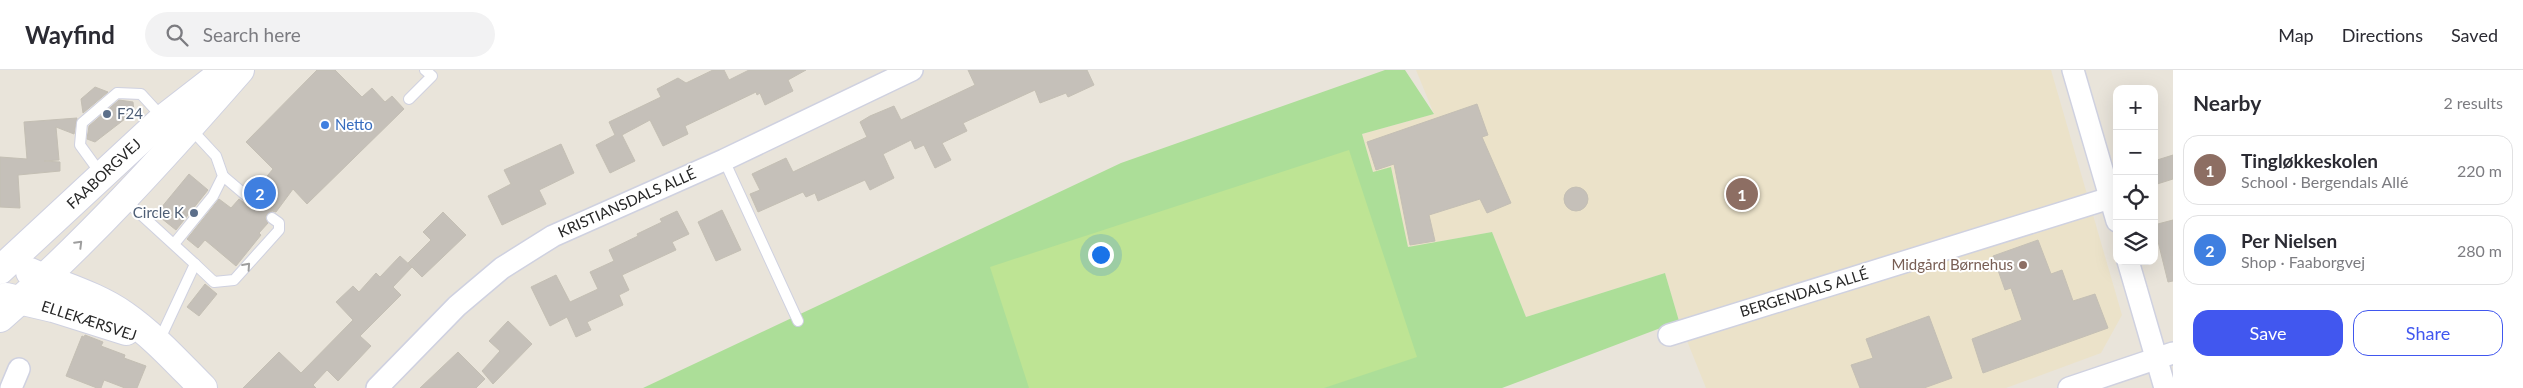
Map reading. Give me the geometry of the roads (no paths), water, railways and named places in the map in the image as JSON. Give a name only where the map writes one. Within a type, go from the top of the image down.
[{"type":"main road","name":"FAABORGVEJ","points":[[3,265],[164,118],[226,70]]},
{"type":"main road","name":"FAABORGVEJ","points":[[0,318],[10,298],[45,279],[124,199],[240,70]]},
{"type":"main road","name":"ELLEKÆRSVEJ","points":[[3,265],[72,289],[124,315],[158,344],[203,388]]},
{"type":"main road","name":"ELLEKÆRSVEJ","points":[[10,298],[109,324],[158,344]]},
{"type":"street","name":"KRISTIANSDALS ALLÉ","points":[[377,388],[457,306],[502,268],[553,236],[724,160],[912,70]]},
{"type":"street","points":[[2073,70],[2117,220]]},
{"type":"street","name":"BERGENDALS ALLÉ","points":[[1669,335],[2110,198]]},
{"type":"street","points":[[2130,265],[2165,355],[2164,388]]},
{"type":"street","points":[[2069,388],[2165,355]]},
{"type":"lane","points":[[409,100],[432,76],[425,70]]},
{"type":"lane","points":[[102,175],[80,145],[82,123],[118,93],[141,94],[164,118]]},
{"type":"lane","points":[[190,127],[216,156],[222,176],[249,198]]},
{"type":"lane","points":[[724,160],[798,321]]},
{"type":"lane","points":[[174,244],[213,196],[222,176]]},
{"type":"lane","points":[[124,199],[214,282],[234,280],[279,230],[279,223],[272,218]]},
{"type":"lane","points":[[158,344],[195,264]]},
{"type":"place","name":"F24","points":[[107,114]]},
{"type":"place","name":"Netto","points":[[325,125]]},
{"type":"place","name":"Per Nielsen","points":[[260,193]]},
{"type":"place","name":"Tingløkkeskolen","points":[[1742,194]]},
{"type":"place","name":"Circle K","points":[[194,213]]},
{"type":"place","name":"Midgård Børnehus","points":[[2023,265]]}]
